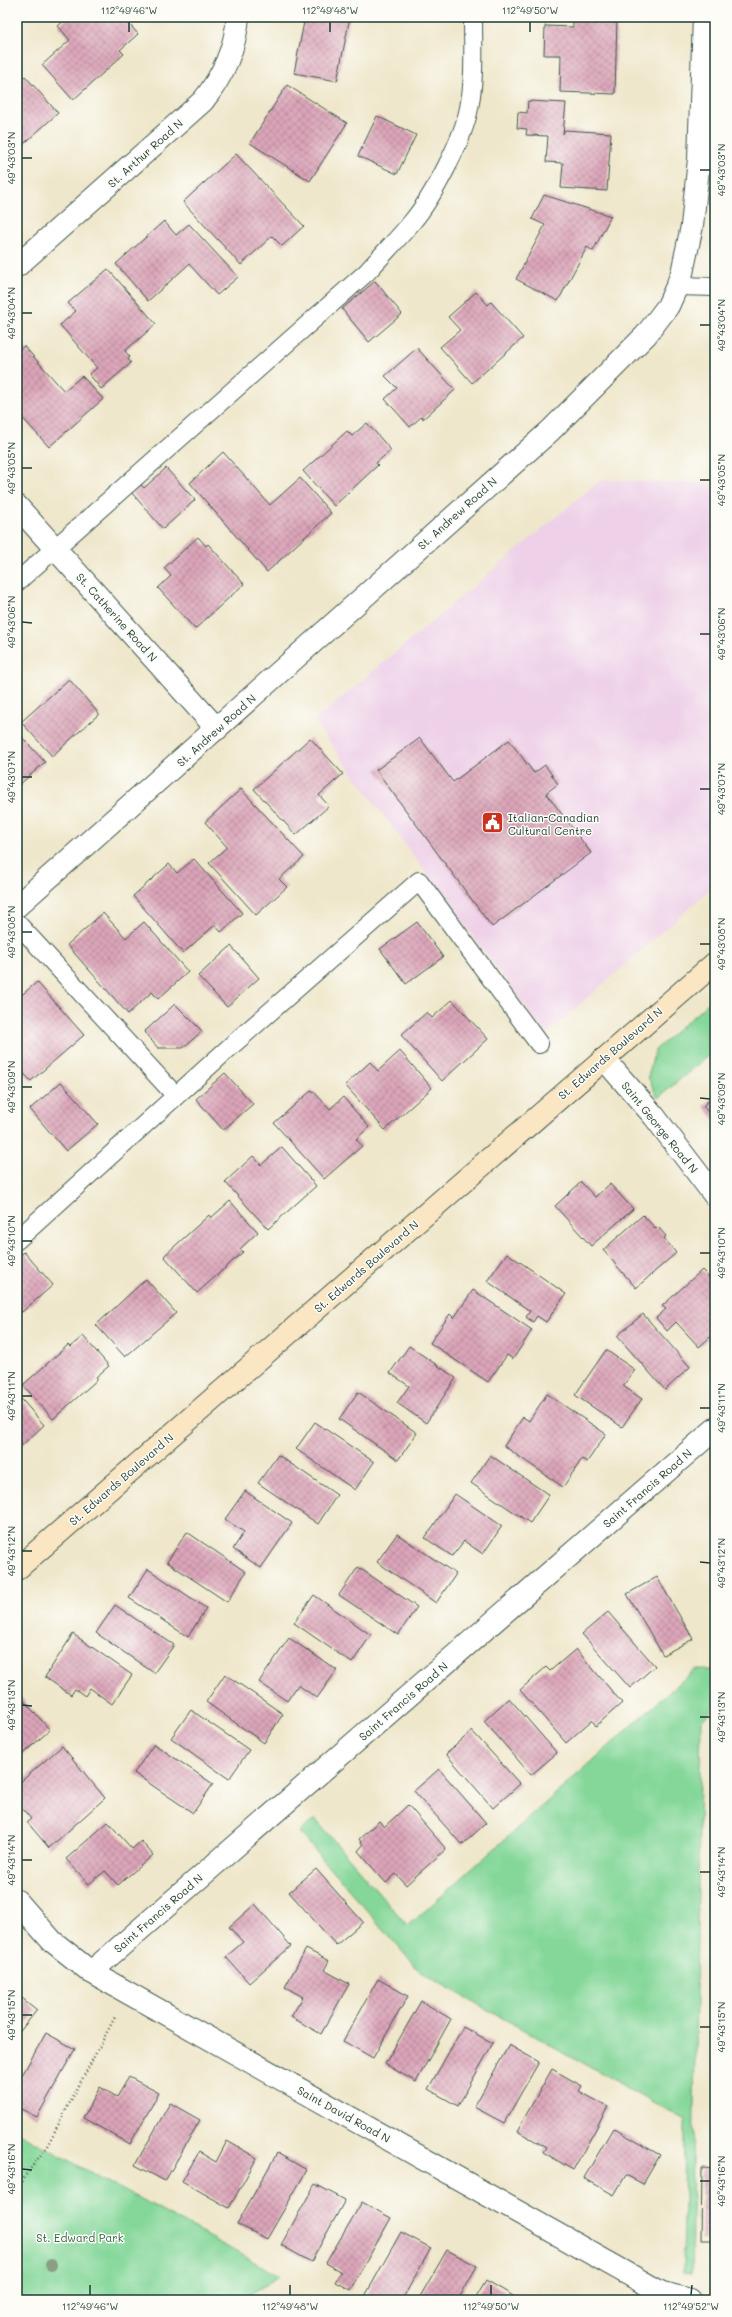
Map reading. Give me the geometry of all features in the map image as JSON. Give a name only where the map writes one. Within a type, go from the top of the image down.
[{"type":"street","name":"St. Arthur Road N","points":[[17,266],[203,101],[225,69],[236,35],[238,17]]},
{"type":"street","name":"St. Andrew Road N","points":[[17,906],[550,431],[646,335],[668,306],[677,286],[682,273],[692,226],[698,166],[704,17]]},
{"type":"street","name":"St. Catherine Road N","points":[[17,506],[217,729]]},
{"type":"street","name":"St. Edwards Boulevard N","points":[[17,1569],[715,963]]},
{"type":"street","name":"Saint George Road N","points":[[604,1059],[654,1116],[715,1196]]},
{"type":"street","name":"Saint Francis Road N","points":[[91,1972],[715,1429]]},
{"type":"street","name":"Saint David Road N","points":[[17,1901],[52,1941],[91,1972],[662,2292],[690,2300]]},
{"type":"lane","points":[[17,582],[367,272],[413,221],[435,187],[458,141],[469,110],[474,73],[473,17]]},
{"type":"lane","points":[[677,286],[715,287]]},
{"type":"lane","points":[[17,1240],[176,1096],[419,881],[539,1044]]},
{"type":"lane","points":[[17,923],[176,1096]]},
{"type":"path","points":[[17,2197],[22,2180],[46,2148],[127,1993]]},
{"type":"shaded area","points":[[600,480],[715,484],[715,885],[546,1035],[314,721]]},
{"type":"green space","points":[[715,997],[715,1050],[658,1098],[648,1077],[655,1050]]},
{"type":"green space","points":[[694,1670],[715,1670],[715,1706],[701,1722],[691,2274],[683,2273],[685,2120],[420,1972],[299,1832],[315,1819],[408,1926]]},
{"type":"green space","name":"St. Edward Park","points":[[17,2132],[280,2276],[239,2300],[17,2300]]},
{"type":"building","points":[[68,17],[91,17],[95,22],[101,17],[123,17],[138,34],[120,50],[124,54],[73,100],[42,65],[70,40],[58,26]]},
{"type":"building","points":[[305,17],[350,17],[337,81],[294,73]]},
{"type":"building","points":[[573,17],[617,17],[615,94],[560,92],[561,55],[544,55],[545,26],[573,27]]},
{"type":"building","points":[[25,76],[58,113],[17,150],[17,84]]},
{"type":"building","points":[[287,85],[347,123],[310,181],[250,143]]},
{"type":"building","points":[[528,101],[566,103],[563,134],[565,130],[611,133],[607,191],[561,188],[563,163],[546,162],[548,136],[526,135],[527,129],[517,128],[518,112],[527,113]]},
{"type":"building","points":[[377,116],[416,135],[397,174],[358,156]]},
{"type":"building","points":[[236,154],[304,226],[282,246],[272,236],[241,265],[183,202]]},
{"type":"building","points":[[544,195],[611,216],[593,251],[587,247],[558,301],[516,279],[545,225],[532,219]]},
{"type":"building","points":[[164,221],[176,235],[189,224],[238,277],[217,295],[189,264],[148,301],[116,264]]},
{"type":"building","points":[[108,269],[156,324],[125,351],[130,357],[128,359],[131,363],[101,389],[89,374],[97,368],[60,325],[76,311],[68,303]]},
{"type":"building","points":[[375,281],[402,314],[369,342],[342,309]]},
{"type":"building","points":[[476,292],[488,305],[491,302],[523,338],[472,383],[440,347],[460,330],[448,317]]},
{"type":"building","points":[[24,346],[64,391],[82,376],[103,399],[49,447],[17,412],[17,352]]},
{"type":"building","points":[[417,348],[455,390],[423,419],[422,416],[410,427],[385,399],[397,388],[385,376]]},
{"type":"building","points":[[367,423],[391,450],[376,463],[378,465],[334,506],[303,471],[347,431],[352,436]]},
{"type":"building","points":[[223,452],[270,505],[300,478],[331,513],[267,572],[190,483]]},
{"type":"building","points":[[166,468],[195,500],[163,529],[131,492],[140,484],[144,488]]},
{"type":"building","points":[[198,537],[206,546],[208,544],[244,584],[195,629],[158,588],[171,576],[164,568]]},
{"type":"building","points":[[69,679],[99,714],[52,756],[21,722]]},
{"type":"building","points":[[17,732],[45,762],[17,787]]},
{"type":"building","points":[[310,738],[343,774],[319,795],[329,806],[296,835],[254,789]]},
{"type":"building","name":"Italian-Canadian Cultural Centre","points":[[420,738],[453,782],[509,740],[534,773],[545,765],[558,784],[546,793],[591,853],[492,927],[376,770]]},
{"type":"building","points":[[241,789],[304,857],[279,879],[287,887],[256,915],[209,863],[227,847],[205,822]]},
{"type":"building","points":[[194,859],[242,913],[221,932],[215,925],[183,953],[133,896],[169,864],[177,873]]},
{"type":"building","points":[[103,913],[126,938],[144,922],[188,972],[158,999],[152,992],[128,1014],[67,945]]},
{"type":"building","points":[[417,922],[443,957],[406,984],[380,949]]},
{"type":"building","points":[[231,946],[259,978],[227,1007],[198,976]]},
{"type":"building","points":[[37,982],[84,1035],[31,1081],[17,1066],[17,999]]},
{"type":"building","points":[[452,1000],[488,1039],[442,1081],[401,1035],[427,1012],[432,1018]]},
{"type":"building","points":[[175,1004],[202,1031],[183,1048],[158,1048],[144,1032]]},
{"type":"building","points":[[400,1051],[432,1088],[385,1130],[345,1085],[370,1062],[378,1071]]},
{"type":"building","points":[[225,1073],[253,1104],[223,1130],[196,1099]]},
{"type":"building","points":[[61,1082],[98,1124],[66,1151],[30,1109]]},
{"type":"building","points":[[312,1090],[330,1109],[343,1097],[369,1127],[356,1139],[362,1146],[324,1179],[274,1123]]},
{"type":"building","points":[[715,1095],[715,1120],[703,1106]]},
{"type":"building","points":[[282,1147],[316,1186],[268,1229],[225,1182],[253,1156],[261,1165]]},
{"type":"building","points":[[581,1182],[595,1197],[610,1184],[633,1209],[591,1246],[555,1206]]},
{"type":"building","points":[[230,1201],[258,1232],[240,1249],[243,1252],[197,1293],[164,1256],[209,1215],[211,1218]]},
{"type":"building","points":[[643,1215],[656,1229],[658,1227],[666,1236],[664,1238],[676,1253],[636,1288],[603,1250]]},
{"type":"building","points":[[24,1252],[53,1285],[22,1312],[17,1307],[17,1258]]},
{"type":"building","points":[[507,1253],[566,1294],[546,1322],[537,1316],[533,1322],[526,1317],[530,1311],[487,1281]]},
{"type":"building","points":[[702,1270],[715,1284],[715,1304],[710,1308],[715,1313],[715,1333],[699,1347],[676,1322],[667,1331],[656,1318],[666,1309],[662,1306]]},
{"type":"building","points":[[146,1279],[176,1313],[125,1357],[96,1325]]},
{"type":"building","points":[[473,1290],[532,1330],[513,1359],[507,1355],[488,1382],[430,1343],[450,1314],[454,1318]]},
{"type":"building","points":[[643,1314],[690,1367],[665,1390],[617,1336]]},
{"type":"building","points":[[83,1336],[109,1366],[96,1377],[98,1379],[53,1419],[23,1385],[68,1345],[70,1347]]},
{"type":"building","points":[[409,1346],[456,1378],[426,1423],[397,1403],[409,1386],[390,1373]]},
{"type":"building","points":[[606,1350],[635,1370],[623,1386],[642,1399],[622,1427],[575,1395]]},
{"type":"building","points":[[358,1392],[417,1433],[398,1460],[339,1419]]},
{"type":"building","points":[[17,1394],[44,1425],[17,1450]]},
{"type":"building","points":[[547,1394],[606,1434],[587,1462],[582,1459],[563,1487],[504,1446],[523,1417],[529,1421]]},
{"type":"building","points":[[315,1422],[374,1462],[355,1490],[296,1449]]},
{"type":"building","points":[[278,1455],[337,1495],[318,1524],[258,1483]]},
{"type":"building","points":[[490,1455],[549,1495],[530,1523],[471,1483]]},
{"type":"building","points":[[245,1491],[292,1523],[261,1568],[233,1549],[244,1532],[225,1519]]},
{"type":"building","points":[[455,1494],[502,1526],[483,1554],[464,1541],[452,1556],[425,1538]]},
{"type":"building","points":[[187,1532],[246,1572],[227,1602],[167,1562]]},
{"type":"building","points":[[397,1534],[456,1574],[436,1603],[377,1562]]},
{"type":"building","points":[[358,1567],[417,1607],[398,1635],[339,1595]]},
{"type":"building","points":[[148,1569],[206,1608],[188,1637],[129,1598]]},
{"type":"building","points":[[657,1577],[693,1639],[663,1655],[627,1594]]},
{"type":"building","points":[[314,1595],[371,1635],[352,1663],[294,1623]]},
{"type":"building","points":[[115,1605],[174,1645],[154,1673],[96,1633]]},
{"type":"building","points":[[608,1612],[655,1666],[630,1688],[582,1634]]},
{"type":"building","points":[[73,1634],[132,1675],[112,1704],[90,1688],[85,1696],[75,1689],[71,1695],[45,1677]]},
{"type":"building","points":[[289,1638],[337,1670],[317,1698],[298,1685],[287,1701],[259,1682]]},
{"type":"building","points":[[576,1649],[622,1703],[596,1726],[592,1720],[566,1743],[520,1690],[546,1667],[550,1671]]},
{"type":"building","points":[[225,1674],[283,1714],[264,1743],[206,1702]]},
{"type":"building","points":[[17,1693],[50,1730],[17,1759]]},
{"type":"building","points":[[509,1698],[557,1753],[531,1775],[484,1721]]},
{"type":"building","points":[[191,1710],[249,1750],[229,1779],[171,1738]]},
{"type":"building","points":[[472,1731],[520,1784],[493,1808],[446,1754]]},
{"type":"building","points":[[154,1744],[213,1784],[193,1813],[134,1773]]},
{"type":"building","points":[[62,1746],[105,1798],[49,1848],[27,1822],[31,1819],[17,1802],[17,1785]]},
{"type":"building","points":[[439,1769],[486,1823],[462,1845],[414,1791]]},
{"type":"building","points":[[408,1805],[446,1849],[406,1885],[396,1874],[386,1883],[358,1851],[363,1845],[359,1839],[379,1821],[384,1827]]},
{"type":"building","points":[[108,1822],[132,1849],[141,1841],[153,1855],[118,1885],[105,1871],[89,1884],[66,1859]]},
{"type":"building","points":[[316,1869],[363,1922],[336,1945],[289,1892]]},
{"type":"building","points":[[255,1904],[291,1946],[249,1983],[226,1957],[243,1942],[229,1927]]},
{"type":"building","points":[[306,1949],[329,1961],[324,1970],[349,1984],[321,2034],[291,2017],[303,1997],[285,1987]]},
{"type":"building","points":[[378,1979],[408,1996],[373,2058],[343,2041]]},
{"type":"building","points":[[17,1994],[37,2010],[17,2035]]},
{"type":"building","points":[[421,2001],[451,2019],[416,2082],[385,2064]]},
{"type":"building","points":[[463,2027],[493,2043],[458,2106],[428,2089]]},
{"type":"building","points":[[46,2033],[75,2049],[37,2117],[17,2107],[17,2084]]},
{"type":"building","points":[[509,2045],[539,2062],[504,2123],[474,2107]]},
{"type":"building","points":[[552,2069],[582,2086],[579,2091],[608,2107],[573,2170],[543,2152],[546,2147],[517,2131]]},
{"type":"building","points":[[129,2077],[159,2093],[130,2144],[83,2118],[100,2087],[117,2097]]},
{"type":"building","points":[[170,2103],[200,2120],[165,2181],[135,2165]]},
{"type":"building","points":[[613,2128],[660,2155],[643,2184],[626,2175],[614,2195],[584,2178]]},
{"type":"building","points":[[227,2141],[257,2158],[229,2208],[182,2181],[199,2152],[216,2162]]},
{"type":"building","points":[[277,2153],[307,2170],[267,2239],[237,2224]]},
{"type":"building","points":[[702,2168],[715,2169],[715,2240],[701,2240]]},
{"type":"building","points":[[315,2184],[345,2200],[311,2262],[281,2245]]},
{"type":"building","points":[[362,2202],[391,2218],[350,2290],[335,2282],[341,2272],[326,2263]]},
{"type":"building","points":[[401,2232],[431,2248],[402,2300],[371,2300],[365,2296]]},
{"type":"building","points":[[447,2250],[477,2266],[458,2300],[418,2300]]},
{"type":"building","points":[[486,2280],[515,2297],[514,2300],[474,2300]]},
{"type":"place","name":"Italian-Canadian Cultural Centre","points":[[492,823]]}]
